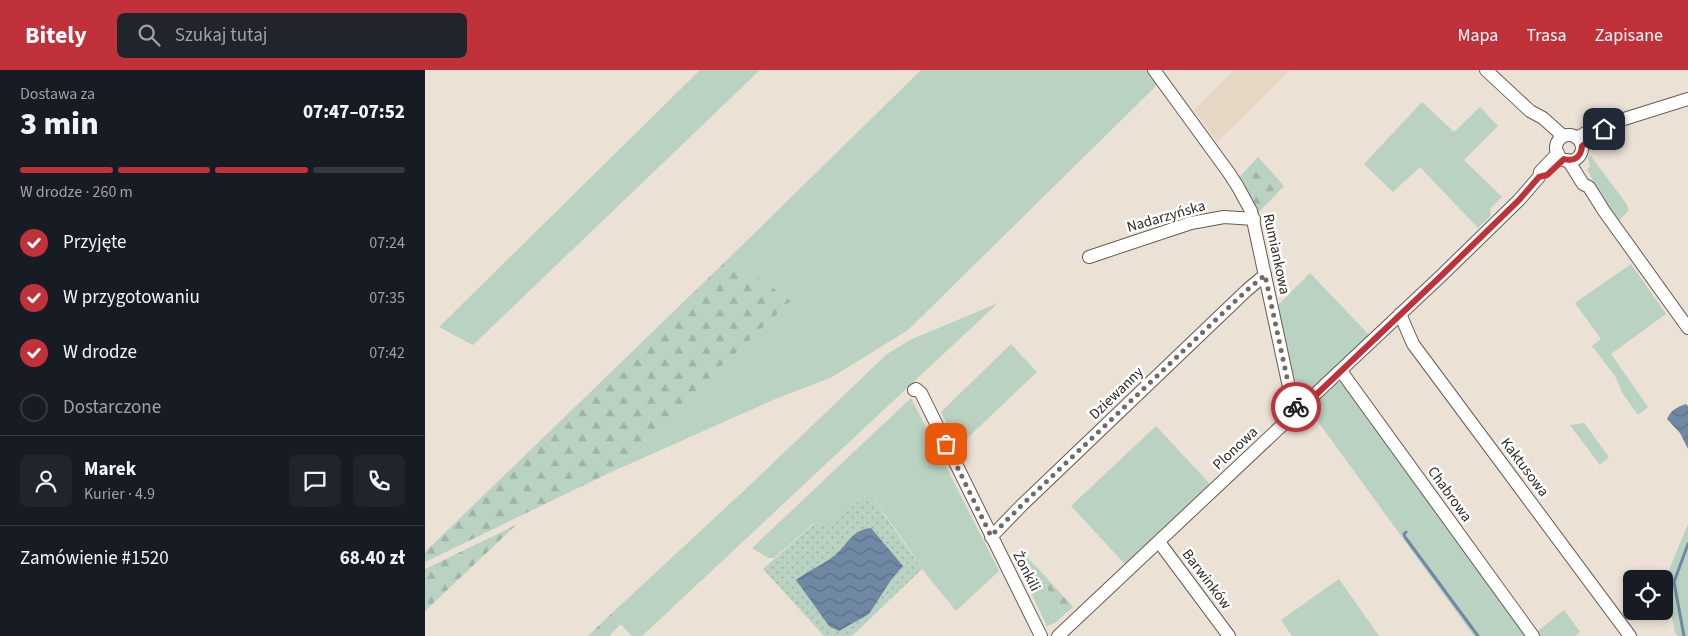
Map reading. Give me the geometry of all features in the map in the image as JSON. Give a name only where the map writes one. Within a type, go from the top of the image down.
[{"type":"street","name":"Rumiankowa","points":[[1153,70],[1238,187],[1254,219],[1292,401],[1299,411]]},
{"type":"street","points":[[1486,70],[1568,149],[1583,184],[1589,187],[1604,211],[1688,328]]},
{"type":"street","name":"Plonowa","points":[[1058,636],[1299,411],[1514,205],[1539,177],[1540,172],[1568,149],[1602,132],[1605,125],[1688,99]]},
{"type":"street","name":"Nadarzyńska","points":[[1089,256],[1191,223],[1224,217],[1254,219]]},
{"type":"street","name":"Dziewanny","points":[[991,536],[1265,275]]},
{"type":"street","name":"Kaktusowa","points":[[1400,314],[1413,344],[1630,636]]},
{"type":"street","name":"Chabrowa","points":[[1341,371],[1533,636]]},
{"type":"street","name":"Żonkili","points":[[914,390],[918,390],[921,393],[1041,636]]},
{"type":"street","name":"Barwinków","points":[[1159,542],[1229,636]]},
{"type":"shaded area","points":[[1234,70],[1290,70],[1217,142],[1194,110]]},
{"type":"green space","points":[[700,70],[760,70],[473,345],[439,327]]},
{"type":"green space","points":[[921,70],[1146,70],[1157,85],[908,330],[832,377],[773,400],[607,474],[791,301],[730,257]]},
{"type":"green space","points":[[1422,102],[1454,132],[1480,107],[1498,126],[1464,160],[1502,197],[1490,209],[1491,215],[1478,228],[1420,167],[1393,192],[1364,164]]},
{"type":"green space","points":[[1590,155],[1626,203],[1629,210],[1618,222],[1606,206],[1587,169],[1590,167],[1588,158]]},
{"type":"green space","points":[[1258,157],[1284,186],[1258,213],[1237,180]]},
{"type":"green space","points":[[730,257],[791,301],[607,474],[425,562],[425,552]]},
{"type":"green space","points":[[1631,264],[1666,314],[1611,354],[1648,407],[1638,415],[1623,394],[1615,376],[1592,346],[1601,339],[1575,303]]},
{"type":"green space","points":[[1310,273],[1370,336],[1310,393],[1300,388],[1294,378],[1275,308]]},
{"type":"green space","points":[[998,303],[642,636],[632,636],[611,614],[887,354],[910,340]]},
{"type":"green space","points":[[1011,344],[1037,372],[958,447],[941,412]]},
{"type":"green space","points":[[1336,382],[1346,383],[1528,636],[1474,636],[1308,408]]},
{"type":"green space","points":[[911,398],[999,571],[956,611],[922,569],[869,493],[832,522],[813,524],[774,558],[768,558],[752,548]]},
{"type":"green space","points":[[1584,423],[1609,457],[1600,465],[1570,425]]},
{"type":"green space","points":[[1156,426],[1210,484],[1125,564],[1071,506]]},
{"type":"green space","points":[[869,493],[922,569],[852,636],[824,636],[763,569],[814,524],[832,522]]},
{"type":"green space","points":[[1688,524],[1688,636],[1678,636],[1675,633],[1672,620],[1673,570],[1669,570]]},
{"type":"green space","points":[[516,525],[425,611],[425,569]]},
{"type":"green space","points":[[1021,551],[1045,576],[1047,589],[1060,608],[1066,613],[1055,623],[1047,626],[1014,558]]},
{"type":"green space","points":[[1045,576],[1073,607],[1066,613],[1051,597],[1045,582]]},
{"type":"green space","points":[[1339,579],[1379,636],[1292,636],[1281,620]]},
{"type":"green space","points":[[1564,610],[1580,632],[1575,636],[1532,636]]},
{"type":"green space","points":[[611,614],[621,624],[609,636],[588,636]]},
{"type":"water","points":[[1686,404],[1688,406],[1688,449],[1680,433],[1667,419],[1675,409]]},
{"type":"water","points":[[871,528],[903,566],[891,580],[869,614],[839,631],[829,626],[796,580],[834,556],[854,535],[864,529]]},
{"type":"waterway","points":[[1406,532],[1404,534],[1405,537],[1478,636]]},
{"type":"waterway","points":[[1684,636],[1674,582],[1688,544]]},
{"type":"way so far","points":[[946,444],[991,536],[1247,290],[1265,275],[1292,401],[1296,407]]},
{"type":"route","points":[[1296,407],[1299,411],[1382,333],[1519,200],[1539,177],[1547,175],[1564,159],[1575,159],[1579,156],[1582,146],[1604,129]]}]
